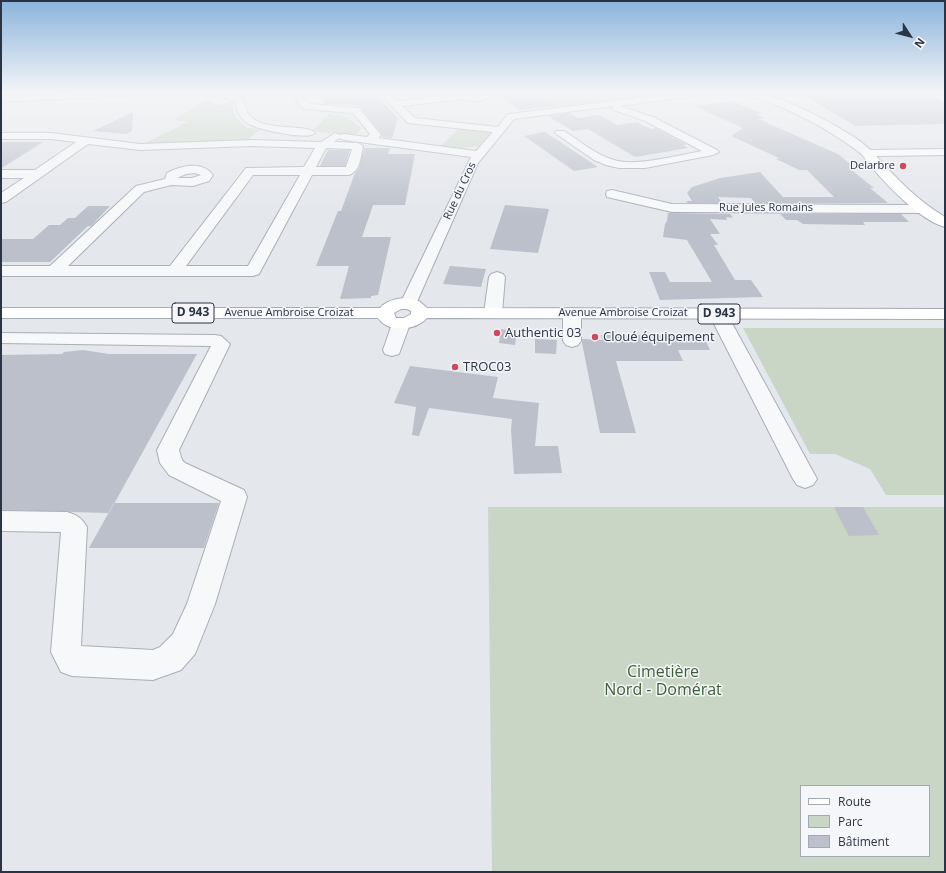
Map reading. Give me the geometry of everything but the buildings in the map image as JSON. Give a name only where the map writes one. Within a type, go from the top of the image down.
[{"type":"main road","points":[[867,153],[945,152]]},
{"type":"main road","points":[[867,153],[902,192],[922,209],[945,223]]},
{"type":"main road","name":"Avenue Ambroise Croizat","points":[[1,313],[385,313],[393,306],[492,313],[945,314]]},
{"type":"main road","points":[[385,313],[387,319],[401,324],[412,322],[420,316],[415,308]]},
{"type":"street","name":"Rue du Cros","points":[[320,134],[480,157],[415,308]]},
{"type":"street","points":[[369,140],[376,135],[375,134]]},
{"type":"street","points":[[480,157],[498,134]]},
{"type":"street","points":[[561,134],[603,160],[617,165],[631,166],[713,152],[678,134]]},
{"type":"street","points":[[840,134],[867,153]]},
{"type":"street","points":[[1,136],[51,136],[140,147],[252,143],[358,146],[350,170],[250,171],[174,271]]},
{"type":"street","points":[[1,271],[253,271],[322,146],[335,136]]},
{"type":"street","points":[[1,199],[35,174],[85,141]]},
{"type":"street","points":[[1,174],[35,174]]},
{"type":"street","points":[[54,271],[140,189],[171,181]]},
{"type":"street","name":"Rue Jules Romains","points":[[612,194],[672,208],[922,209]]},
{"type":"street","points":[[492,313],[497,277]]},
{"type":"street","points":[[572,313],[572,341]]},
{"type":"street","points":[[718,314],[805,479]]},
{"type":"street","points":[[392,350],[401,324]]},
{"type":"street","points":[[1,338],[215,340],[221,344],[168,450],[174,466],[198,480],[235,497],[201,604],[184,644],[170,659],[153,665],[72,661],[66,652],[74,527],[67,522],[1,521]]},
{"type":"green space","points":[[164,134],[255,134],[247,140],[141,145]]},
{"type":"green space","points":[[333,134],[357,134],[351,136]]},
{"type":"green space","points":[[453,134],[490,134],[479,146],[460,148],[441,146]]},
{"type":"green space","points":[[743,328],[945,328],[945,495],[886,495],[870,469],[835,454],[810,454]]},
{"type":"green space","name":"Cimetière Nord - Domérat","points":[[488,507],[945,507],[945,872],[492,872]]},
{"type":"place","name":"Delarbre","points":[[903,166]]},
{"type":"place","name":"Authentic 03","points":[[497,333]]},
{"type":"place","name":"Cloué équipement","points":[[595,337]]},
{"type":"place","name":"TROC03","points":[[455,367]]}]
